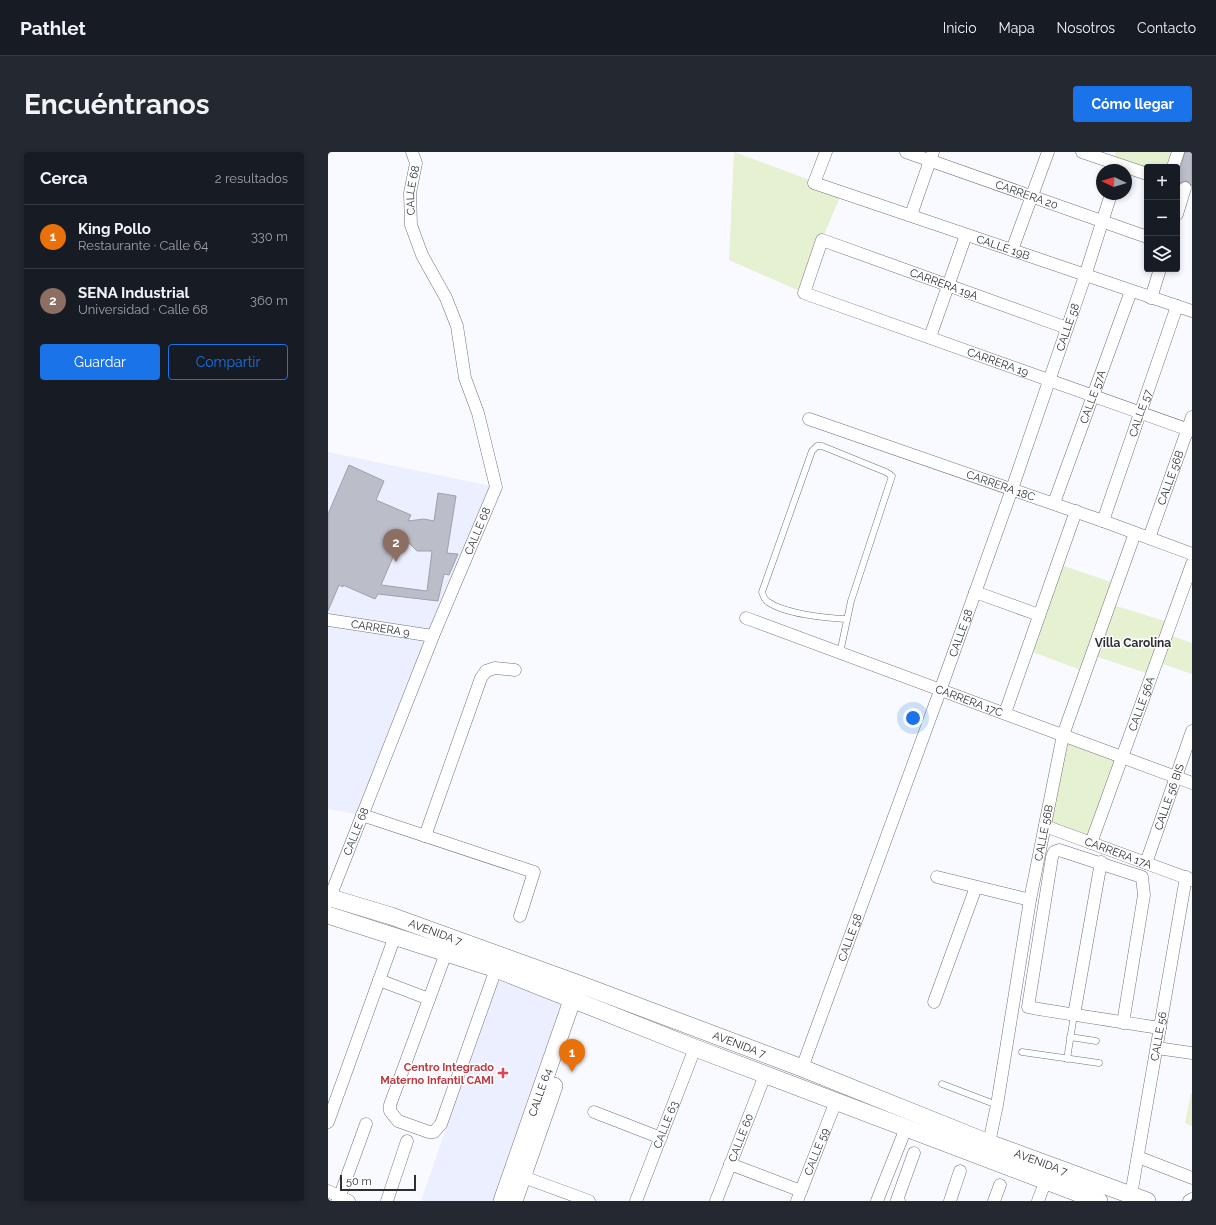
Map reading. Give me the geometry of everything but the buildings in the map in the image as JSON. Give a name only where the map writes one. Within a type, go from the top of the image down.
[{"type":"main road","name":"AVENIDA 7","points":[[328,899],[391,916],[584,986],[802,1068],[989,1143],[1139,1198]]},
{"type":"main road","name":"AVENIDA 7","points":[[328,915],[496,969],[765,1075],[1099,1201]]},
{"type":"main road","name":"CALLE 64","points":[[502,1201],[517,1174],[584,986]]},
{"type":"main road","name":"CALLE 64","points":[[514,1201],[517,1174]]},
{"type":"street","name":"CALLE 68","points":[[328,899],[433,636],[496,487],[478,413],[465,378],[457,326],[446,298],[422,255],[410,225],[410,193],[416,162],[412,152]]},
{"type":"street","name":"CALLE 19B","points":[[826,152],[814,183],[1192,311]]},
{"type":"street","name":"CARRERA 20","points":[[906,152],[931,156],[1033,196],[1144,236]]},
{"type":"street","points":[[1012,250],[1048,152]]},
{"type":"street","points":[[1082,152],[1117,162],[1144,173]]},
{"type":"street","points":[[1173,164],[1178,152]]},
{"type":"street","points":[[911,216],[931,156]]},
{"type":"street","points":[[1180,204],[1185,187]]},
{"type":"street","name":"CALLE 58","points":[[802,1068],[1012,489],[1085,276],[1109,200]]},
{"type":"street","points":[[930,337],[966,235]]},
{"type":"street","name":"CARRERA 19A","points":[[804,293],[822,240],[1067,328]]},
{"type":"street","points":[[1151,298],[1159,272]]},
{"type":"street","name":"CALLE 57A","points":[[1054,504],[1132,291]]},
{"type":"street","name":"CARRERA 19","points":[[804,293],[1190,430]]},
{"type":"street","name":"CALLE 57","points":[[1103,521],[1177,306]]},
{"type":"street","name":"CALLE 56B","points":[[1149,538],[1190,430],[1192,417]]},
{"type":"street","name":"CARRERA 18C","points":[[809,419],[1076,511],[1192,554]]},
{"type":"street","points":[[1005,713],[1076,511]]},
{"type":"street","name":"CALLE 56B","points":[[989,1143],[997,1105],[1030,900],[1063,735],[1135,533]]},
{"type":"street","name":"CALLE 56A","points":[[1091,843],[1192,564]]},
{"type":"street","points":[[975,592],[1040,615]]},
{"type":"street","name":"CARRERA 17C","points":[[746,618],[1192,783]]},
{"type":"street","name":"CARRERA 9","points":[[328,620],[433,636]]},
{"type":"street","points":[[425,836],[481,678],[486,671],[495,668],[514,670]]},
{"type":"street","name":"CALLE 56 BIS","points":[[1146,863],[1192,731]]},
{"type":"street","points":[[362,815],[534,872],[520,916]]},
{"type":"street","name":"CARRERA 17A","points":[[1045,826],[1189,878]]},
{"type":"street","points":[[1123,1023],[1144,895],[1142,877],[1138,874],[1059,850],[1054,852],[1052,857],[1028,1007],[1123,1023],[1160,1028]]},
{"type":"street","points":[[1074,1015],[1101,862]]},
{"type":"street","points":[[936,877],[1030,900]]},
{"type":"street","name":"CALLE 56","points":[[1139,1198],[1138,1157],[1160,1028],[1189,878]]},
{"type":"street","points":[[934,1002],[976,887]]},
{"type":"street","points":[[328,1122],[395,936]]},
{"type":"street","points":[[446,953],[390,1111],[398,1121],[434,1132],[441,1124],[496,969]]},
{"type":"street","points":[[379,980],[429,999]]},
{"type":"street","name":"CALLE 63","points":[[636,1201],[695,1048]]},
{"type":"street","points":[[1157,1048],[1192,1053]]},
{"type":"street","name":"CALLE 60","points":[[716,1201],[765,1075]]},
{"type":"street","name":"CALLE 59","points":[[799,1196],[836,1101]]},
{"type":"street","points":[[594,1112],[661,1138]]},
{"type":"street","points":[[328,1191],[342,1200],[366,1124]]},
{"type":"street","points":[[877,1201],[906,1128]]},
{"type":"street","points":[[387,1201],[407,1141]]},
{"type":"street","points":[[899,1201],[897,1200],[914,1153]]},
{"type":"street","points":[[1138,1157],[1192,1178]]},
{"type":"street","points":[[730,1164],[799,1196]]},
{"type":"street","points":[[950,1201],[960,1171]]},
{"type":"street","points":[[517,1174],[589,1201]]},
{"type":"street","points":[[1038,1201],[1046,1180]]},
{"type":"street","points":[[994,1201],[1000,1185]]},
{"type":"lane","points":[[840,653],[846,619],[892,476],[886,472],[822,446],[817,446],[812,450],[762,592],[764,598],[768,602],[800,613],[846,619]]},
{"type":"lane","points":[[1067,1059],[1074,1015]]},
{"type":"lane","points":[[1070,1037],[1096,1041]]},
{"type":"lane","points":[[1022,1052],[1099,1063]]},
{"type":"lane","points":[[942,1084],[997,1105]]},
{"type":"shaded area","points":[[328,452],[496,487],[362,815],[328,809]]},
{"type":"shaded area","name":"Centro Integrado Materno Infantil CAMI","points":[[498,979],[562,1004],[499,1201],[421,1201]]},
{"type":"green space","points":[[734,152],[842,192],[819,247],[804,293],[729,260]]},
{"type":"green space","points":[[1116,152],[1178,152],[1174,164],[1144,164],[1144,173],[1132,169],[1132,164],[1112,163]]},
{"type":"green space","points":[[1058,564],[1117,584],[1110,604],[1171,623],[1167,634],[1192,643],[1192,674],[1157,662],[1152,675],[1092,655],[1086,672],[1027,650]]},
{"type":"green space","points":[[1063,735],[1122,758],[1091,843],[1045,826]]},
{"type":"green space","points":[[1192,1093],[1192,1126],[1185,1123]]},
{"type":"place","name":"SENA Industrial","points":[[396,562]]},
{"type":"place","name":"King Pollo","points":[[572,1072]]},
{"type":"place","name":"Centro Integrado Materno Infantil CAMI","points":[[503,1073]]},
{"type":"district","name":"Villa Carolina","points":[[1133,643]]}]
